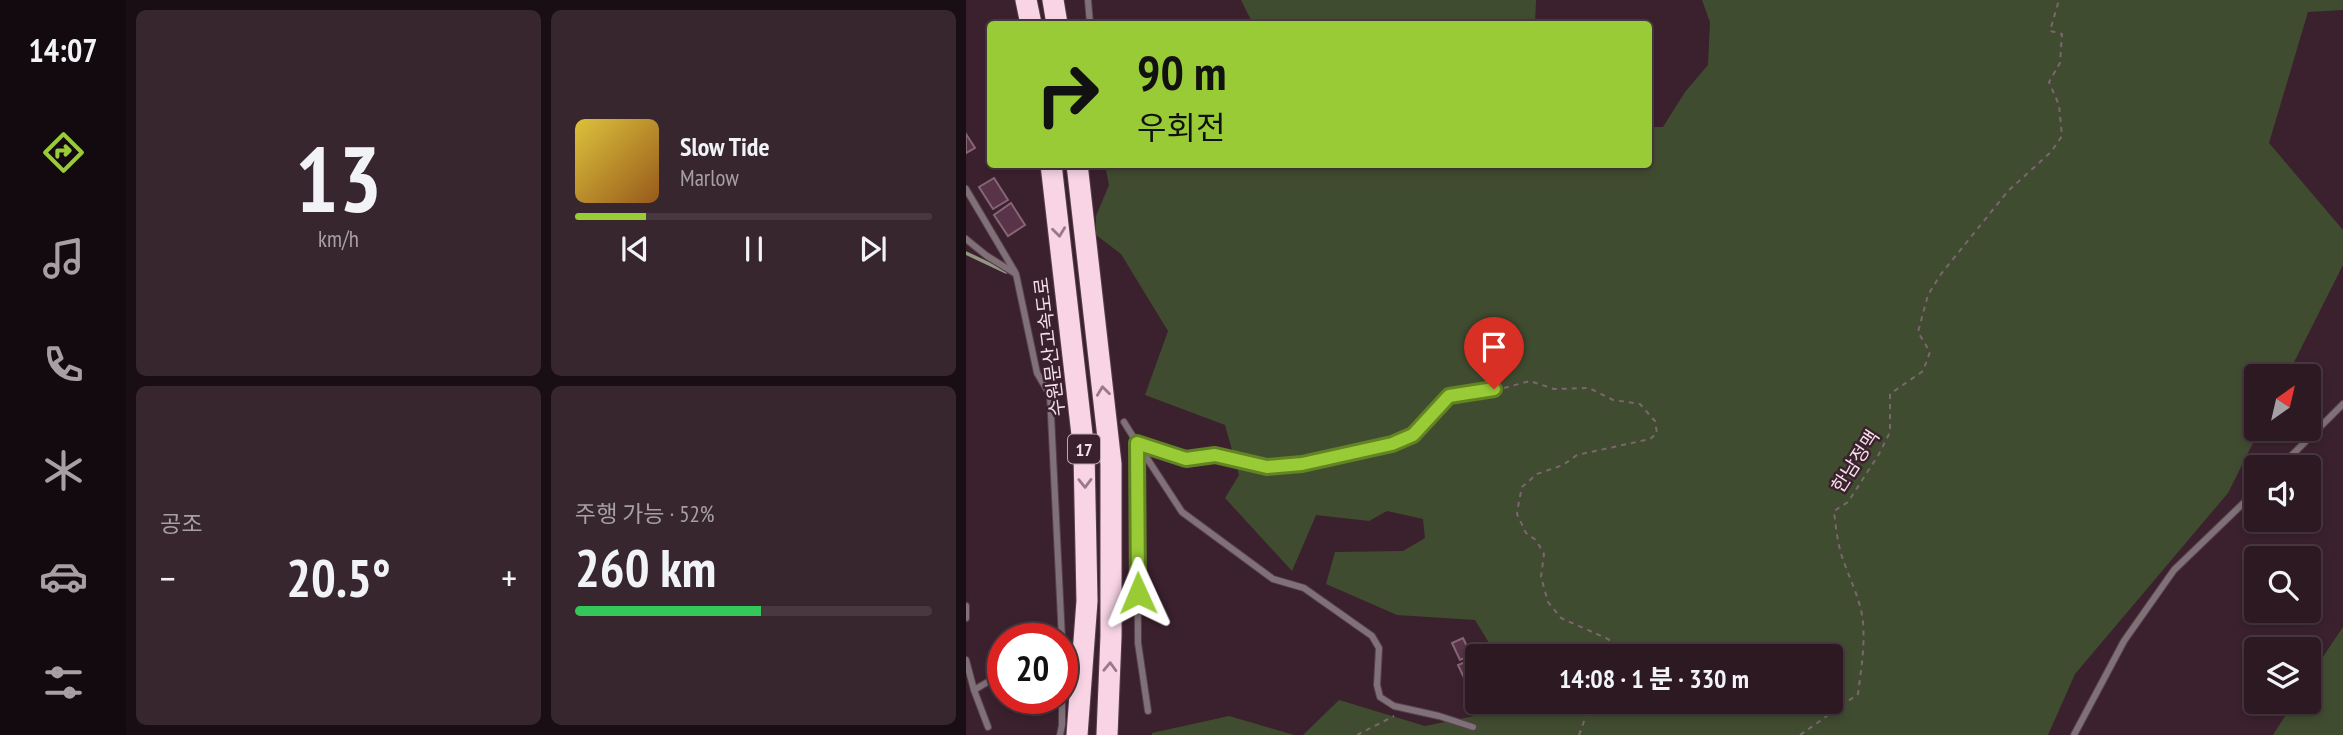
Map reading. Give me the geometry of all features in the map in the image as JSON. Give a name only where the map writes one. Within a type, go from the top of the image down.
[{"type":"highway","points":[[1027,0],[1030,21]]},
{"type":"highway","points":[[1053,0],[1056,21]]},
{"type":"highway","name":"수원문산고속도로","points":[[1051,168],[1084,452],[1087,601],[1077,735]]},
{"type":"highway","name":"17","points":[[1077,168],[1111,464],[1111,636],[1107,735]]},
{"type":"lane","points":[[1088,0],[1090,21]]},
{"type":"lane","points":[[966,190],[1016,274],[1037,373],[1050,395],[1061,623]]},
{"type":"lane","points":[[966,239],[1016,274]]},
{"type":"lane","points":[[1137,443],[1186,459],[1215,455],[1267,467],[1302,464],[1392,444],[1413,435],[1449,396],[1494,389]]},
{"type":"lane","points":[[2292,455],[2343,404]]},
{"type":"lane","points":[[1124,422],[1182,512],[1273,579],[1304,588],[1373,636],[1379,648],[1377,685],[1380,697],[1394,706],[1473,727]]},
{"type":"lane","points":[[1137,443],[1138,643],[1147,711]]},
{"type":"lane","points":[[2074,735],[2124,642],[2174,570],[2244,503]]},
{"type":"lane","points":[[966,606],[966,618]]},
{"type":"lane","points":[[966,660],[988,727]]},
{"type":"lane","points":[[974,690],[987,682]]},
{"type":"lane","points":[[1060,735],[1062,714]]},
{"type":"path","name":"한남정맥","points":[[1800,735],[1858,694],[1864,649],[1863,620],[1854,583],[1842,554],[1834,511],[1848,502],[1880,454],[1890,432],[1890,394],[1923,372],[1930,352],[1918,332],[1928,295],[1941,274],[2008,191],[2051,152],[2062,136],[2059,105],[2049,82],[2060,63],[2062,34],[2050,31],[2059,0]]},
{"type":"path","points":[[1503,389],[1530,381],[1554,389],[1589,388],[1614,400],[1640,404],[1656,421],[1657,433],[1650,439],[1577,455],[1563,465],[1537,474],[1522,487],[1519,501],[1517,514],[1526,533],[1536,540],[1544,554],[1541,578],[1548,602],[1561,618],[1614,644]]},
{"type":"path","points":[[1357,735],[1405,709]]},
{"type":"path","points":[[1579,735],[1587,714]]},
{"type":"green space","points":[[1241,0],[1536,0],[1535,21],[1252,21]]},
{"type":"green space","points":[[1702,0],[2343,0],[2343,10],[2308,12],[2269,143],[2343,230],[2343,265],[2293,364],[2244,364],[2244,441],[2254,441],[2247,455],[2244,455],[2244,461],[2228,493],[2075,674],[2048,735],[1303,735],[1339,700],[1425,726],[1485,714],[1843,714],[1843,644],[1490,644],[1475,620],[1397,615],[1326,584],[1335,552],[1403,551],[1425,538],[1423,519],[1387,511],[1369,521],[1316,515],[1292,571],[1225,498],[1239,475],[1225,425],[1145,395],[1168,331],[1121,254],[1096,235],[1096,216],[1109,185],[1106,168],[1652,168],[1652,127],[1663,127],[1685,92],[1708,65],[1710,22]]},
{"type":"green space","points":[[2343,627],[2343,735],[2273,735],[2286,714],[2321,714],[2321,660]]},
{"type":"green space","points":[[1229,716],[1294,735],[1152,735],[1152,733]]},
{"type":"building","points":[[966,134],[975,148],[966,153]]},
{"type":"building","points":[[994,178],[1008,200],[993,209],[979,187]]},
{"type":"building","points":[[1011,203],[1025,225],[1008,236],[994,215]]},
{"type":"building","points":[[1463,638],[1466,644],[1465,658],[1460,660],[1452,643]]},
{"type":"building","points":[[1465,662],[1465,680],[1458,665]]},
{"type":"waterway","points":[[966,253],[1006,272]]},
{"type":"route","points":[[1138,593],[1137,443],[1186,459],[1215,455],[1267,467],[1302,464],[1392,444],[1413,435],[1449,396],[1494,389]]}]
